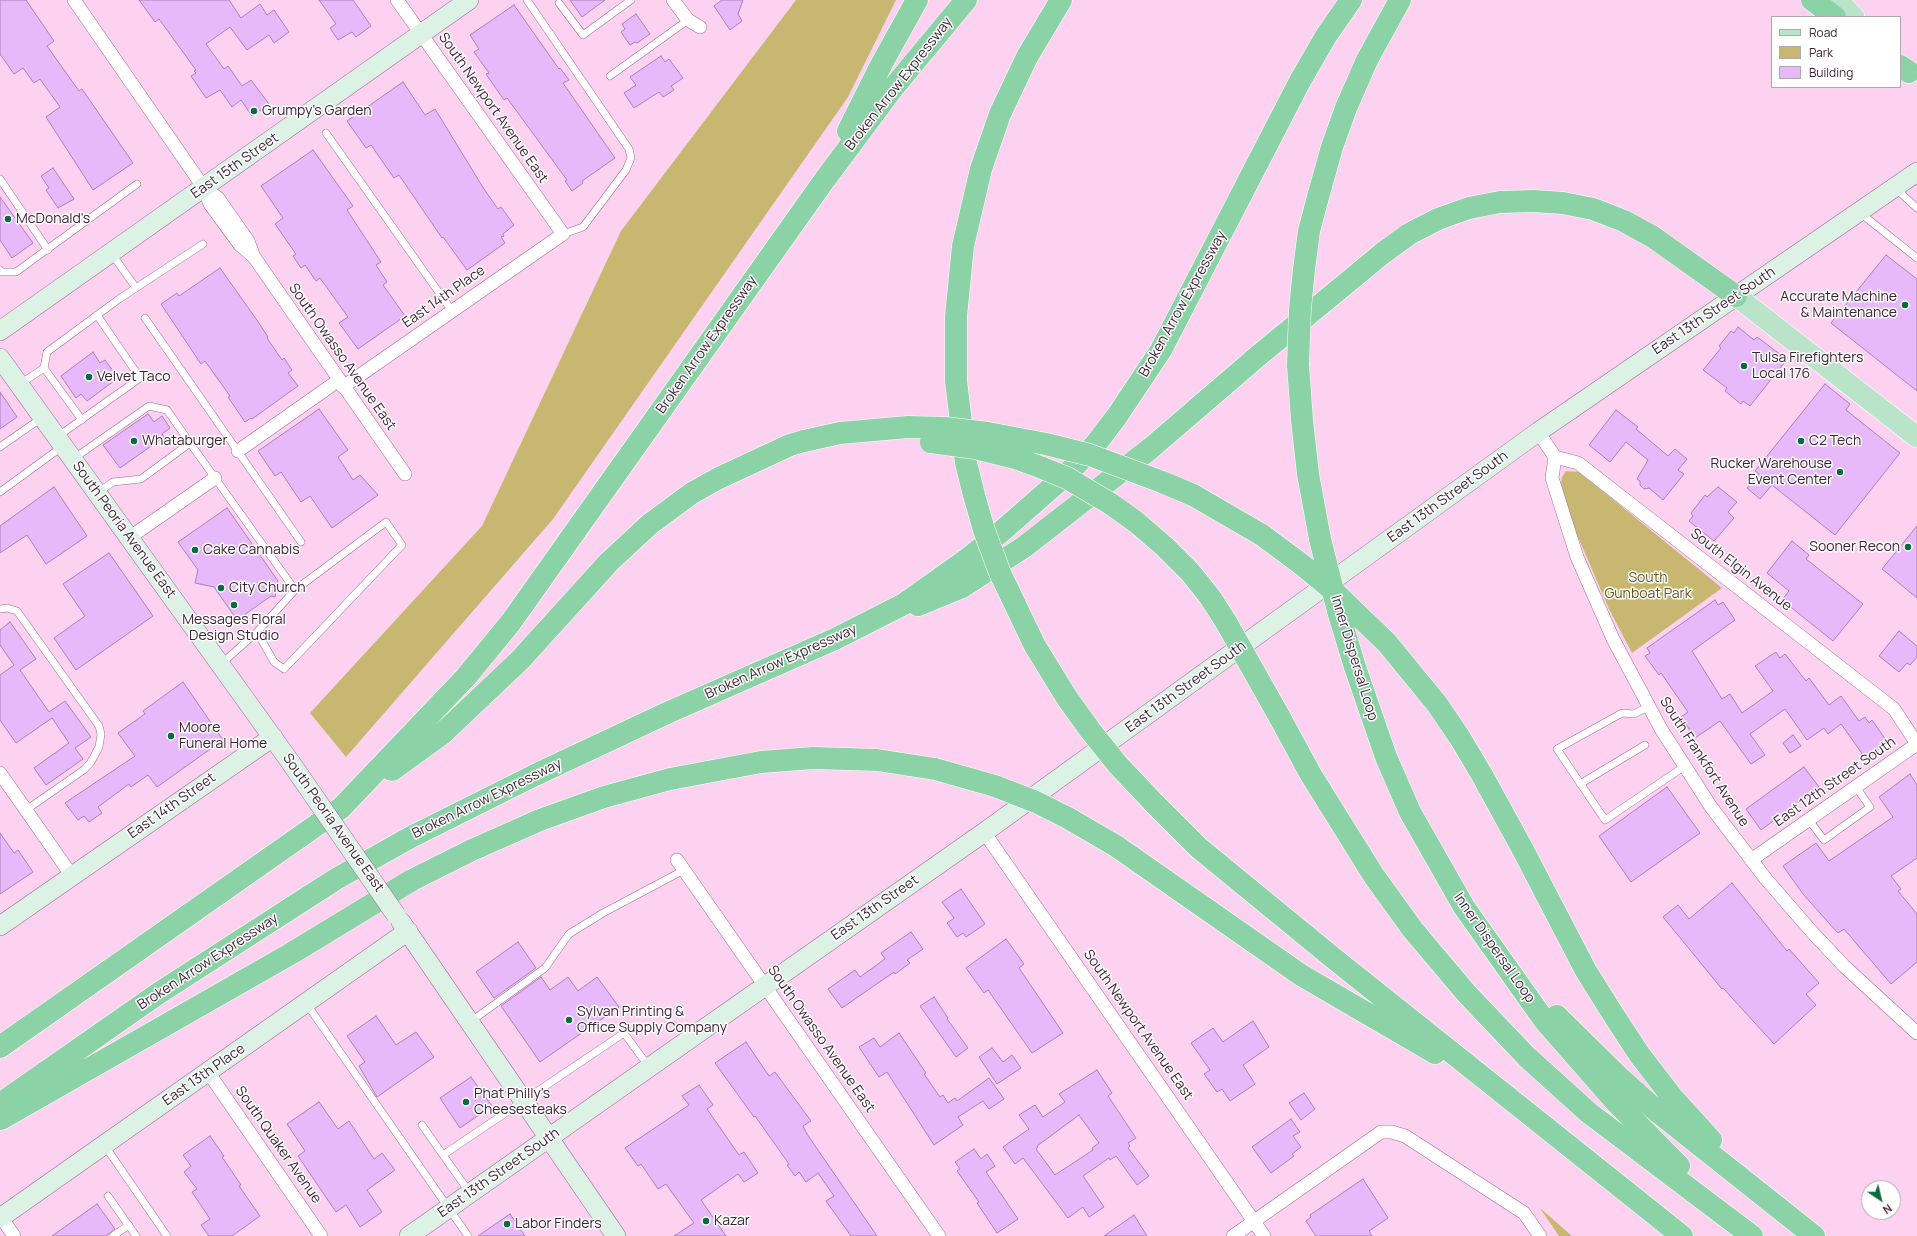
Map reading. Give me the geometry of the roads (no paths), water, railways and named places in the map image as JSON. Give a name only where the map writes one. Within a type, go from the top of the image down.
[{"type":"highway","points":[[823,182],[881,66],[917,0]]},
{"type":"highway","name":"Broken Arrow Expressway","points":[[0,1047],[341,808],[466,677],[511,622],[823,182],[893,88],[966,0]]},
{"type":"highway","points":[[1061,0],[1041,31],[1012,84],[981,169],[969,216],[959,278],[956,316],[956,381],[961,429],[974,495],[989,544],[1015,607],[1035,646],[1067,698],[1118,765],[1198,848],[1332,957],[1682,1236]]},
{"type":"highway","name":"Broken Arrow Expressway","points":[[0,1104],[221,952],[336,879],[411,837],[535,775],[660,716],[835,639],[904,604],[966,560],[1027,510],[1095,446],[1117,416],[1161,350],[1300,81],[1326,36],[1351,0]]},
{"type":"highway","name":"Inner Dispersal Loop","points":[[1400,0],[1367,60],[1346,108],[1332,146],[1309,231],[1304,269],[1300,309],[1298,364],[1302,420],[1307,467],[1320,539],[1338,611],[1355,667],[1386,757],[1410,812],[1464,907],[1544,1020],[1614,1100],[1730,1218]]},
{"type":"highway","points":[[1812,0],[1834,16]]},
{"type":"highway","points":[[835,639],[962,587],[1024,547],[1151,448],[1258,356],[1366,267],[1409,234],[1438,219],[1469,208],[1500,202],[1534,200],[1563,203],[1593,209],[1624,221],[1653,237],[1736,296]]},
{"type":"highway","points":[[341,808],[443,732],[520,660],[609,562],[650,524],[692,493],[750,464],[806,446],[840,433],[908,426],[945,428],[988,433],[1046,444],[1090,455],[1193,495],[1262,535],[1302,564],[1334,591],[1388,643],[1437,704],[1460,738],[1522,848],[1586,971],[1639,1054],[1672,1097],[1752,1186]]},
{"type":"highway","points":[[806,446],[827,447],[888,441],[947,443],[1015,458],[1067,478],[1111,504],[1136,522],[1164,546],[1190,572],[1210,596],[1311,775],[1374,876],[1413,930],[1467,994],[1527,1057],[1589,1113],[1752,1236]]},
{"type":"highway","points":[[0,1119],[292,953],[412,880],[472,850],[540,820],[597,800],[662,781],[761,762],[813,758],[877,760],[935,768],[995,786],[1036,802],[1068,818],[1116,846],[1301,975],[1502,1093]]},
{"type":"highway","points":[[1497,954],[1620,1078],[1659,1113],[1814,1236]]},
{"type":"main road","points":[[1837,0],[1853,16]]},
{"type":"main road","points":[[1736,296],[1917,437]]},
{"type":"street","name":"South Owasso Avenue East","points":[[74,0],[204,188],[218,198],[248,241],[254,257],[405,474]]},
{"type":"street","name":"South Newport Avenue East","points":[[397,0],[562,234]]},
{"type":"street","name":"East 15th Street","points":[[0,330],[204,188],[469,0]]},
{"type":"street","points":[[673,0],[688,20],[700,27]]},
{"type":"street","name":"East 13th Street South","points":[[985,831],[1538,432],[1917,172]]},
{"type":"street","name":"East 14th Place","points":[[238,451],[452,311],[562,234]]},
{"type":"street","name":"South Peoria Avenue East","points":[[0,358],[273,737],[408,931],[616,1236]]},
{"type":"street","points":[[1538,432],[1555,457]]},
{"type":"street","name":"South Frankfort Avenue","points":[[1555,457],[1552,478],[1577,557],[1613,639],[1648,706],[1685,766],[1712,807],[1751,860],[1828,949],[1865,986],[1917,1032]]},
{"type":"street","name":"South Elgin Avenue","points":[[1555,457],[1578,463],[1894,709],[1917,744]]},
{"type":"street","points":[[129,538],[215,478]]},
{"type":"street","name":"East 14th Street","points":[[0,926],[273,737]]},
{"type":"street","name":"East 12th Street South","points":[[1751,860],[1917,744]]},
{"type":"street","points":[[0,773],[72,876]]},
{"type":"street","name":"South Newport Avenue East","points":[[985,831],[1264,1236]]},
{"type":"street","name":"East 13th Street","points":[[764,985],[985,831]]},
{"type":"street","name":"South Owasso Avenue East","points":[[680,865],[939,1236]]},
{"type":"street","name":"East 13th Place","points":[[1,1218],[408,931]]},
{"type":"street","name":"East 13th Street South","points":[[409,1236],[764,985]]},
{"type":"street","name":"South Quaker Avenue","points":[[208,1072],[322,1236]]},
{"type":"street","points":[[1233,1236],[1361,1145],[1381,1132],[1392,1132],[1405,1136],[1524,1212],[1540,1236]]},
{"type":"street","points":[[1,1218],[14,1236]]},
{"type":"lane","points":[[527,0],[630,149],[631,158],[626,170],[583,227],[562,234]]},
{"type":"lane","points":[[559,3],[583,35],[631,0]]},
{"type":"lane","points":[[610,76],[688,20]]},
{"type":"lane","points":[[326,132],[452,311]]},
{"type":"lane","points":[[0,179],[48,250]]},
{"type":"lane","points":[[0,270],[1,272],[16,272],[137,184]]},
{"type":"lane","points":[[1894,188],[1917,208]]},
{"type":"lane","points":[[1859,212],[1917,258]]},
{"type":"lane","points":[[19,385],[44,368],[47,352],[136,288],[204,244]]},
{"type":"lane","points":[[111,253],[136,288]]},
{"type":"lane","points":[[64,447],[82,420],[140,378],[97,315]]},
{"type":"lane","points":[[145,318],[302,542]]},
{"type":"lane","points":[[44,368],[82,420]]},
{"type":"lane","points":[[0,492],[64,447],[149,406],[167,410],[295,590]]},
{"type":"lane","points":[[0,447],[43,417]]},
{"type":"lane","points":[[97,493],[113,482],[141,479],[190,443]]},
{"type":"lane","points":[[220,664],[257,632],[295,590],[386,522],[402,545],[284,669],[274,662],[257,632]]},
{"type":"lane","points":[[0,609],[7,608],[17,611],[99,726],[99,747],[85,770],[26,810]]},
{"type":"lane","points":[[1648,706],[1634,714],[1622,713],[1557,749],[1604,820],[1685,766]]},
{"type":"lane","points":[[1580,784],[1645,745]]},
{"type":"lane","points":[[1809,820],[1824,840],[1870,807],[1856,787]]},
{"type":"lane","points":[[470,1022],[545,968],[569,934],[680,865]]},
{"type":"lane","points":[[306,1003],[468,1236]]},
{"type":"lane","points":[[444,1155],[624,1033],[650,1067]]},
{"type":"lane","points":[[422,1125],[470,1194]]},
{"type":"lane","points":[[104,1144],[167,1236]]},
{"type":"lane","points":[[108,1196],[136,1236]]},
{"type":"lane","points":[[113,1236],[128,1225]]},
{"type":"place","name":"Grumpy's Garden","points":[[254,111]]},
{"type":"place","name":"McDonald's","points":[[8,219]]},
{"type":"place","name":"Accurate Machine & Maintenance","points":[[1905,305]]},
{"type":"place","name":"Tulsa Firefighters Local 176","points":[[1744,366]]},
{"type":"place","name":"Velvet Taco","points":[[89,377]]},
{"type":"place","name":"Whataburger","points":[[134,441]]},
{"type":"place","name":"C2 Tech","points":[[1801,441]]},
{"type":"place","name":"Rucker Warehouse Event Center","points":[[1840,472]]},
{"type":"place","name":"Sooner Recon","points":[[1908,547]]},
{"type":"place","name":"Cake Cannabis","points":[[195,550]]},
{"type":"place","name":"City Church","points":[[221,588]]},
{"type":"place","name":"Messages Floral Design Studio","points":[[234,605]]},
{"type":"place","name":"Moore Funeral Home","points":[[171,736]]},
{"type":"place","name":"Sylvan Printing & Office Supply Company","points":[[569,1020]]},
{"type":"place","name":"Phat Philly's Cheesesteaks","points":[[466,1102]]},
{"type":"place","name":"Kazar","points":[[706,1221]]},
{"type":"place","name":"Labor Finders","points":[[507,1224]]},
{"type":"park label","name":"South Gunboat Park","points":[[1648,586]]}]
